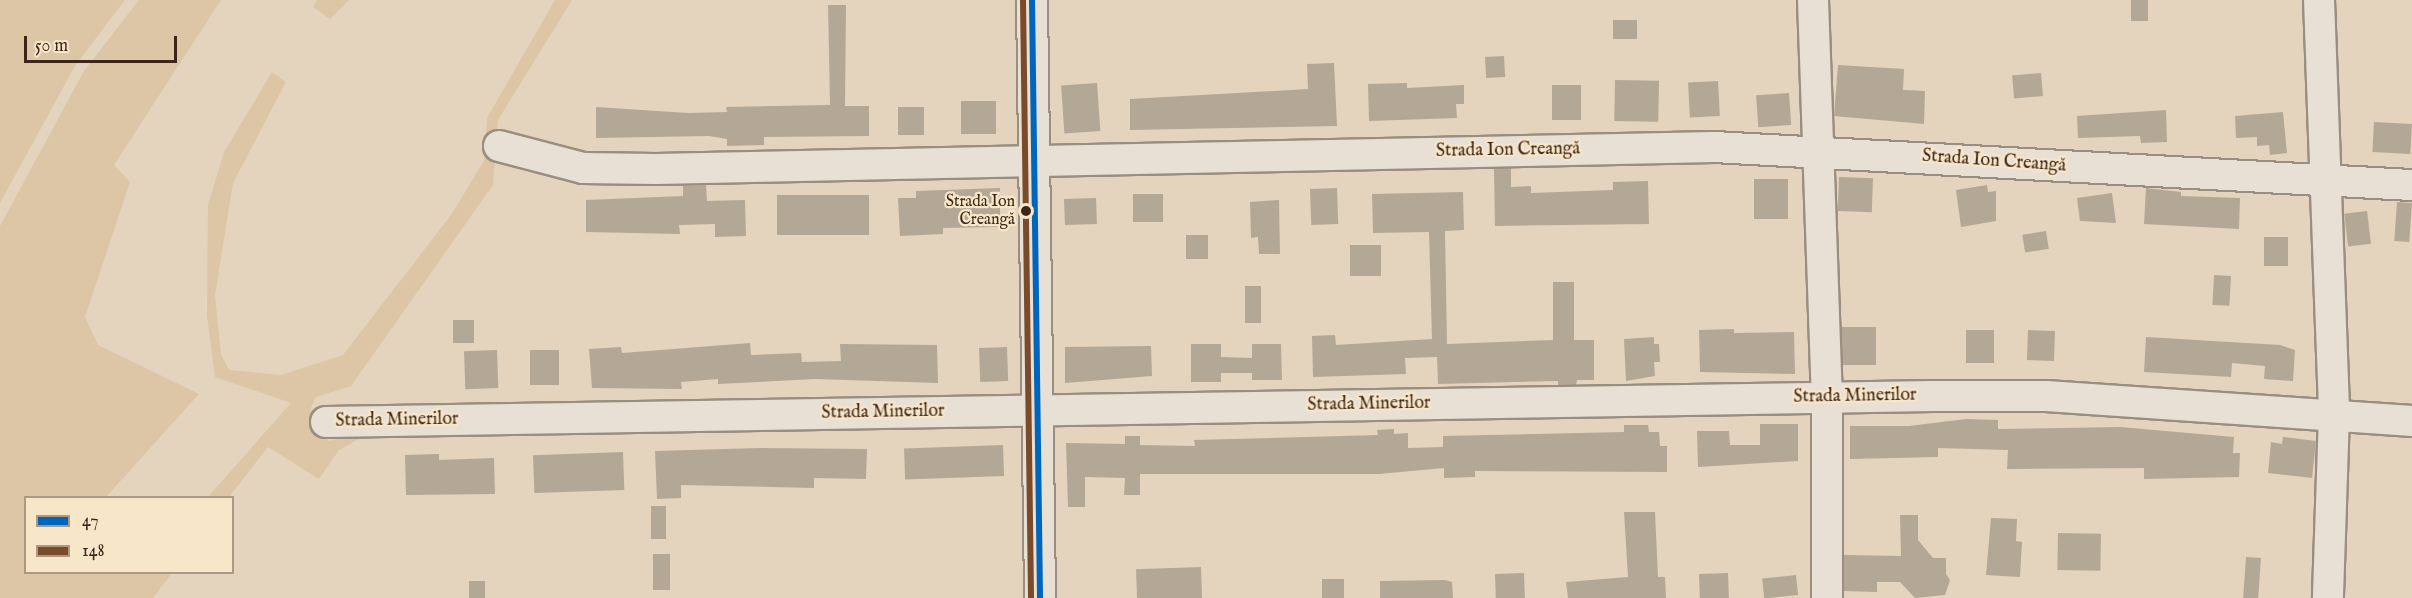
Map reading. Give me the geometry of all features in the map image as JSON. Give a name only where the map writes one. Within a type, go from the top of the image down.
[{"type":"street","points":[[1032,0],[1040,598]]},
{"type":"street","points":[[1813,0],[1827,398],[1827,598]]},
{"type":"street","points":[[2319,0],[2334,414],[2328,598]]},
{"type":"street","name":"Strada Ion Creangă","points":[[498,147],[583,168],[1034,162],[1702,147],[1820,150],[2324,181],[2412,184]]},
{"type":"street","name":"Strada Minerilor","points":[[326,422],[2046,396],[2412,421]]},
{"type":"shaded area","points":[[0,0],[125,0],[75,66],[0,203]]},
{"type":"shaded area","points":[[139,0],[221,0],[114,165],[130,182],[85,317],[98,345],[199,394],[107,496],[24,496],[24,574],[171,574],[153,598],[0,598],[0,226],[84,71]]},
{"type":"shaded area","points":[[317,0],[349,0],[330,19],[313,7]]},
{"type":"shaded area","points":[[555,0],[572,0],[498,120],[493,185],[351,386],[316,397],[311,408],[313,425],[329,441],[377,429],[339,450],[319,479],[268,447],[230,496],[209,496],[291,403],[215,377],[207,316],[208,205],[224,152],[272,72],[286,82],[233,183],[215,295],[221,354],[229,370],[281,375],[343,355],[451,215],[484,161],[487,118]]},
{"type":"building","points":[[2131,0],[2148,0],[2148,21],[2131,21]]},
{"type":"building","points":[[828,5],[846,5],[845,106],[869,106],[869,136],[764,137],[764,145],[727,146],[727,139],[709,136],[596,138],[596,107],[688,113],[727,112],[726,107],[830,105]]},
{"type":"building","points":[[1613,20],[1637,20],[1637,39],[1613,39]]},
{"type":"building","points":[[1504,56],[1505,77],[1486,78],[1485,57]]},
{"type":"building","points":[[1334,63],[1337,126],[1130,130],[1130,99],[1308,89],[1307,64]]},
{"type":"building","points":[[1838,65],[1904,69],[1903,90],[1925,91],[1924,124],[1834,116]]},
{"type":"building","points":[[2041,73],[2043,96],[2014,98],[2012,76]]},
{"type":"building","points":[[1615,80],[1659,81],[1658,122],[1614,121]]},
{"type":"building","points":[[1718,81],[1720,116],[1690,118],[1688,83]]},
{"type":"building","points":[[1097,83],[1100,131],[1064,133],[1061,86]]},
{"type":"building","points":[[1407,83],[1407,88],[1464,85],[1464,104],[1456,104],[1457,118],[1369,121],[1368,84]]},
{"type":"building","points":[[1552,85],[1581,85],[1581,120],[1552,120]]},
{"type":"building","points":[[1789,93],[1791,125],[1758,127],[1756,95]]},
{"type":"building","points":[[961,101],[996,101],[996,134],[961,134]]},
{"type":"building","points":[[898,107],[924,107],[924,135],[898,135]]},
{"type":"building","points":[[2166,110],[2167,142],[2141,143],[2140,136],[2078,138],[2077,116]]},
{"type":"building","points":[[2283,112],[2287,153],[2270,155],[2269,145],[2257,146],[2257,137],[2236,138],[2235,116]]},
{"type":"building","points":[[2374,122],[2412,124],[2410,154],[2372,152]]},
{"type":"building","points":[[1511,168],[1511,187],[1531,186],[1531,193],[1613,190],[1613,182],[1648,181],[1649,224],[1495,226],[1494,169]]},
{"type":"building","points":[[1839,177],[1873,178],[1872,212],[1838,211]]},
{"type":"building","points":[[1754,179],[1788,179],[1788,219],[1754,219]]},
{"type":"building","points":[[706,185],[707,201],[745,200],[746,236],[715,237],[715,224],[679,225],[680,234],[586,232],[586,200],[683,196],[683,186]]},
{"type":"building","points":[[1987,185],[1988,192],[1996,191],[1996,221],[1961,227],[1956,190]]},
{"type":"building","points":[[1000,188],[1000,227],[943,228],[943,234],[900,236],[898,198],[916,198],[916,191]]},
{"type":"building","points":[[1337,188],[1338,224],[1311,225],[1310,189]]},
{"type":"building","points":[[2146,188],[2181,192],[2181,196],[2240,198],[2239,229],[2144,224]]},
{"type":"building","points":[[1463,192],[1464,230],[1445,231],[1447,344],[1553,340],[1553,282],[1574,282],[1574,340],[1594,340],[1594,380],[1577,380],[1576,385],[1558,385],[1558,381],[1438,384],[1437,357],[1405,358],[1406,374],[1313,377],[1312,336],[1335,335],[1336,345],[1432,339],[1429,232],[1373,233],[1372,194]]},
{"type":"building","points":[[2112,193],[2116,223],[2080,221],[2077,198]]},
{"type":"building","points":[[1133,194],[1163,194],[1163,222],[1133,222]]},
{"type":"building","points":[[777,195],[869,195],[869,235],[777,235]]},
{"type":"building","points":[[1096,198],[1097,224],[1065,225],[1064,199]]},
{"type":"building","points":[[1279,200],[1280,254],[1259,254],[1258,237],[1251,238],[1250,202]]},
{"type":"building","points":[[2397,202],[2412,203],[2409,242],[2394,241]]},
{"type":"building","points":[[2367,211],[2371,244],[2348,247],[2344,214]]},
{"type":"building","points":[[2046,231],[2049,249],[2025,253],[2022,235]]},
{"type":"building","points":[[1186,235],[1208,235],[1208,259],[1186,259]]},
{"type":"building","points":[[2264,237],[2288,237],[2288,266],[2264,266]]},
{"type":"building","points":[[1350,245],[1381,245],[1381,276],[1350,276]]},
{"type":"building","points":[[2214,275],[2231,276],[2229,306],[2212,305]]},
{"type":"building","points":[[1245,286],[1261,286],[1261,323],[1245,323]]},
{"type":"building","points":[[453,320],[474,320],[474,343],[453,343]]},
{"type":"building","points":[[1842,327],[1876,327],[1876,365],[1842,365]]},
{"type":"building","points":[[1734,329],[1734,333],[1794,332],[1795,374],[1700,372],[1699,330]]},
{"type":"building","points":[[1966,330],[1994,330],[1994,363],[1966,363]]},
{"type":"building","points":[[2028,330],[2055,331],[2054,361],[2027,360]]},
{"type":"building","points":[[1654,337],[1654,344],[1659,344],[1660,362],[1654,362],[1655,376],[1626,381],[1624,339]]},
{"type":"building","points":[[2146,337],[2280,345],[2295,350],[2293,381],[2264,379],[2265,366],[2232,363],[2231,377],[2144,372]]},
{"type":"building","points":[[750,343],[751,355],[801,353],[802,362],[841,361],[840,344],[937,345],[938,383],[815,379],[718,384],[718,379],[681,382],[682,389],[592,388],[589,349],[621,347],[622,353]]},
{"type":"building","points":[[1191,344],[1221,344],[1221,357],[1252,358],[1252,344],[1281,344],[1282,380],[1252,380],[1252,373],[1221,373],[1221,382],[1191,382]]},
{"type":"building","points":[[1151,346],[1152,376],[1065,383],[1065,347]]},
{"type":"building","points":[[1007,347],[1008,381],[980,382],[979,348]]},
{"type":"building","points":[[497,350],[498,388],[465,389],[464,351]]},
{"type":"building","points":[[530,350],[559,350],[559,385],[530,385]]},
{"type":"building","points":[[1966,419],[1998,420],[1998,429],[2120,427],[2234,437],[2233,453],[2240,453],[2239,477],[2144,479],[2144,468],[2007,469],[2008,450],[1938,448],[1938,457],[1850,459],[1850,426],[1909,426]]},
{"type":"building","points":[[1760,424],[1798,424],[1798,461],[1698,467],[1697,431],[1729,431],[1730,445],[1760,445]]},
{"type":"building","points":[[1624,425],[1648,425],[1649,432],[1659,432],[1660,446],[1667,446],[1667,472],[1475,471],[1475,477],[1444,478],[1444,468],[1379,474],[1140,474],[1140,495],[1124,495],[1125,478],[1085,477],[1085,507],[1068,507],[1066,443],[1125,444],[1125,436],[1140,436],[1140,445],[1195,446],[1194,440],[1378,435],[1377,430],[1394,429],[1394,434],[1408,433],[1408,448],[1443,447],[1443,436],[1624,432]]},
{"type":"building","points":[[2283,437],[2316,441],[2312,478],[2268,473],[2271,442],[2282,444]]},
{"type":"building","points":[[1003,445],[1004,476],[905,479],[904,448]]},
{"type":"building","points":[[760,448],[867,449],[866,479],[814,478],[814,488],[681,485],[681,498],[657,499],[655,451]]},
{"type":"building","points":[[623,452],[624,490],[534,493],[533,455]]},
{"type":"building","points":[[439,454],[439,460],[494,458],[495,494],[406,495],[405,455]]},
{"type":"building","points":[[651,506],[666,506],[666,539],[651,539]]},
{"type":"building","points":[[1624,512],[1655,512],[1658,577],[1665,577],[1666,598],[1568,598],[1566,582],[1628,577]]},
{"type":"building","points":[[1900,515],[1918,515],[1918,540],[1933,558],[1946,558],[1946,574],[1950,580],[1945,595],[1915,598],[1900,582],[1877,582],[1877,592],[1844,591],[1844,555],[1901,556]]},
{"type":"building","points":[[1991,518],[2017,519],[2016,541],[2022,542],[2020,577],[1986,575]]},
{"type":"building","points":[[2058,533],[2101,534],[2100,571],[2057,570]]},
{"type":"building","points":[[653,554],[670,554],[670,590],[653,590]]},
{"type":"building","points":[[2246,557],[2261,558],[2258,598],[2243,598]]},
{"type":"building","points":[[1201,567],[1202,598],[1137,598],[1136,569]]},
{"type":"building","points":[[1524,573],[1525,598],[1496,598],[1495,574]]},
{"type":"building","points":[[1728,573],[1729,598],[1700,598],[1699,574]]},
{"type":"building","points":[[1796,575],[1798,595],[1764,598],[1762,579]]},
{"type":"building","points":[[1322,579],[1344,579],[1344,598],[1322,598]]},
{"type":"building","points":[[1445,580],[1452,582],[1453,598],[1380,598],[1380,581]]},
{"type":"building","points":[[469,581],[485,581],[485,598],[469,598]]},
{"type":"transit line","name":"148","points":[[1023,0],[1031,598]]},
{"type":"transit line","name":"47","points":[[1032,0],[1040,598]]},
{"type":"place","name":"Strada Ion Creangă","points":[[1026,211]]}]
